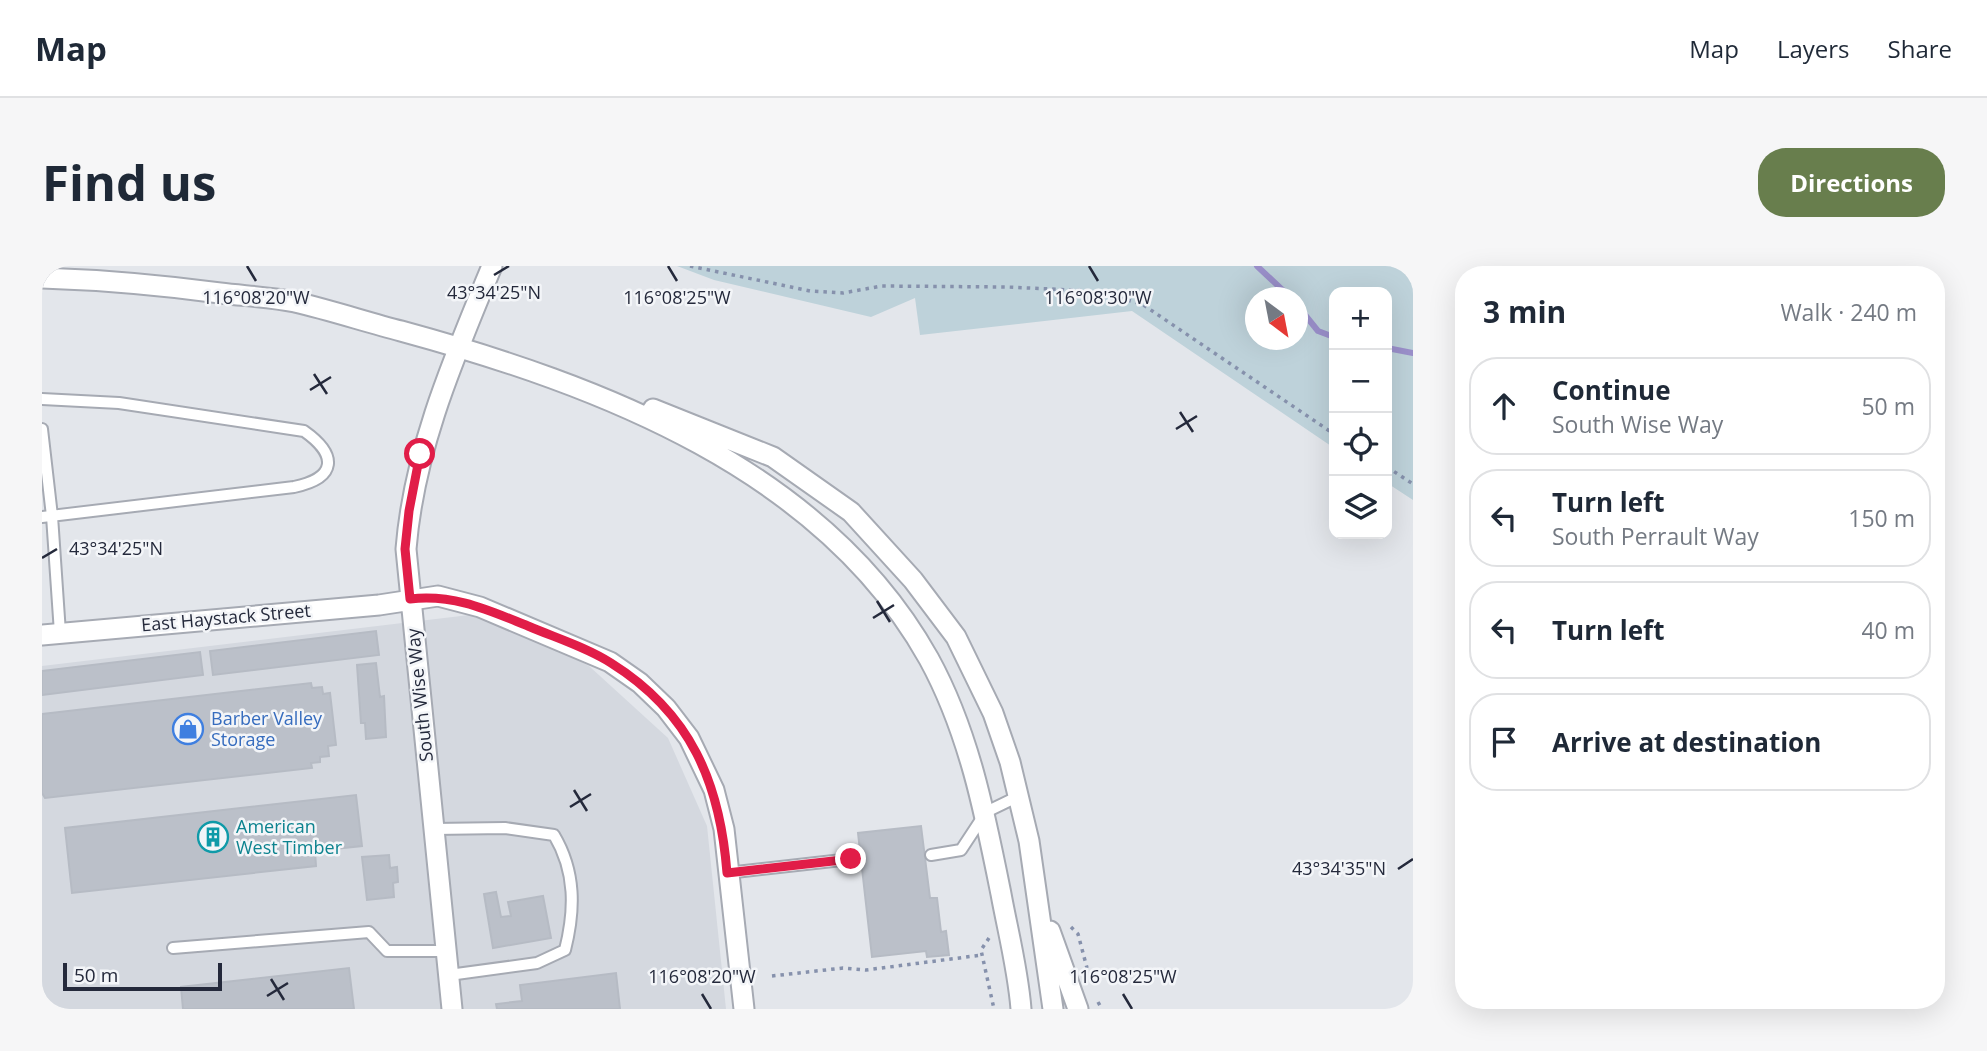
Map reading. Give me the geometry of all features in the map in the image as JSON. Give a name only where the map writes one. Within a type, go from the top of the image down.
[{"type":"street","name":"South Wise Way","points":[[452,1009],[405,549],[420,454],[458,347],[492,266]]},
{"type":"street","points":[[42,278],[119,280],[294,302],[458,347],[592,394],[653,421],[749,474],[789,500],[854,557],[899,614],[930,661],[962,734],[986,812],[1021,1009]]},
{"type":"street","points":[[592,394],[652,409],[773,457],[851,512],[906,572],[956,637],[993,713],[1019,796],[1053,1009]]},
{"type":"street","name":"East Haystack Street","points":[[51,634],[379,605],[438,596],[480,607],[583,649],[640,683],[666,708],[689,738],[704,765],[724,829],[744,1009]]},
{"type":"street","points":[[1036,890],[1078,1009]]},
{"type":"lane","points":[[42,399],[119,403],[304,431],[317,440],[327,453],[328,466],[325,475],[312,483],[294,487],[47,517]]},
{"type":"lane","points":[[42,429],[51,634]]},
{"type":"lane","points":[[931,855],[961,850],[986,812],[1019,796]]},
{"type":"lane","points":[[434,829],[505,828],[554,835],[566,855],[574,913],[565,950],[537,963],[449,975]]},
{"type":"lane","points":[[727,873],[851,859]]},
{"type":"lane","points":[[173,948],[369,932],[387,951],[446,951]]},
{"type":"path","points":[[690,266],[810,291],[843,293],[882,286],[1007,287],[1094,291],[1125,298],[1142,304],[1329,431]]},
{"type":"path","points":[[1392,470],[1413,484]]},
{"type":"path","points":[[772,976],[843,968],[866,970],[982,953],[994,1009]]},
{"type":"shaded area","points":[[677,266],[1413,266],[1413,500],[1392,486],[1392,287],[1329,287],[1329,445],[1132,311],[920,335],[915,298],[871,317],[714,280]]},
{"type":"shaded area","points":[[486,613],[589,666],[668,738],[707,826],[726,1009],[42,1009],[42,666]]},
{"type":"building","points":[[376,631],[379,655],[213,675],[210,651]]},
{"type":"building","points":[[200,652],[203,675],[42,695],[42,671]]},
{"type":"building","points":[[376,663],[380,697],[384,696],[386,737],[366,739],[365,723],[361,723],[357,665]]},
{"type":"building","name":"Barber Valley Storage","points":[[311,683],[312,688],[322,687],[323,694],[330,693],[336,745],[328,746],[329,756],[320,757],[320,762],[311,763],[312,768],[45,798],[42,793],[42,714]]},
{"type":"building","name":"American West Timber","points":[[356,795],[362,846],[315,851],[316,866],[72,893],[65,828]]},
{"type":"building","points":[[921,826],[930,898],[937,898],[941,932],[946,931],[949,955],[927,957],[926,951],[872,957],[858,833]]},
{"type":"building","points":[[389,855],[390,868],[397,867],[398,882],[393,883],[394,897],[367,900],[362,857]]},
{"type":"building","points":[[496,892],[501,917],[511,916],[508,902],[543,896],[551,938],[493,948],[484,894]]},
{"type":"building","points":[[349,968],[354,1009],[183,1009],[181,987]]},
{"type":"building","points":[[616,973],[620,1009],[497,1009],[496,1004],[522,1001],[520,985]]},
{"type":"waterway","points":[[1257,266],[1279,287]]},
{"type":"waterway","points":[[1308,319],[1318,331],[1329,335]]},
{"type":"waterway","points":[[1392,349],[1413,353]]},
{"type":"place","name":"Barber Valley Storage","points":[[188,729]]},
{"type":"place","name":"American West Timber","points":[[213,837]]},
{"type":"route","points":[[420,454],[405,549],[410,599],[438,596],[480,607],[583,649],[610,662],[640,683],[666,708],[689,738],[704,765],[724,829],[727,873],[851,859]]}]
